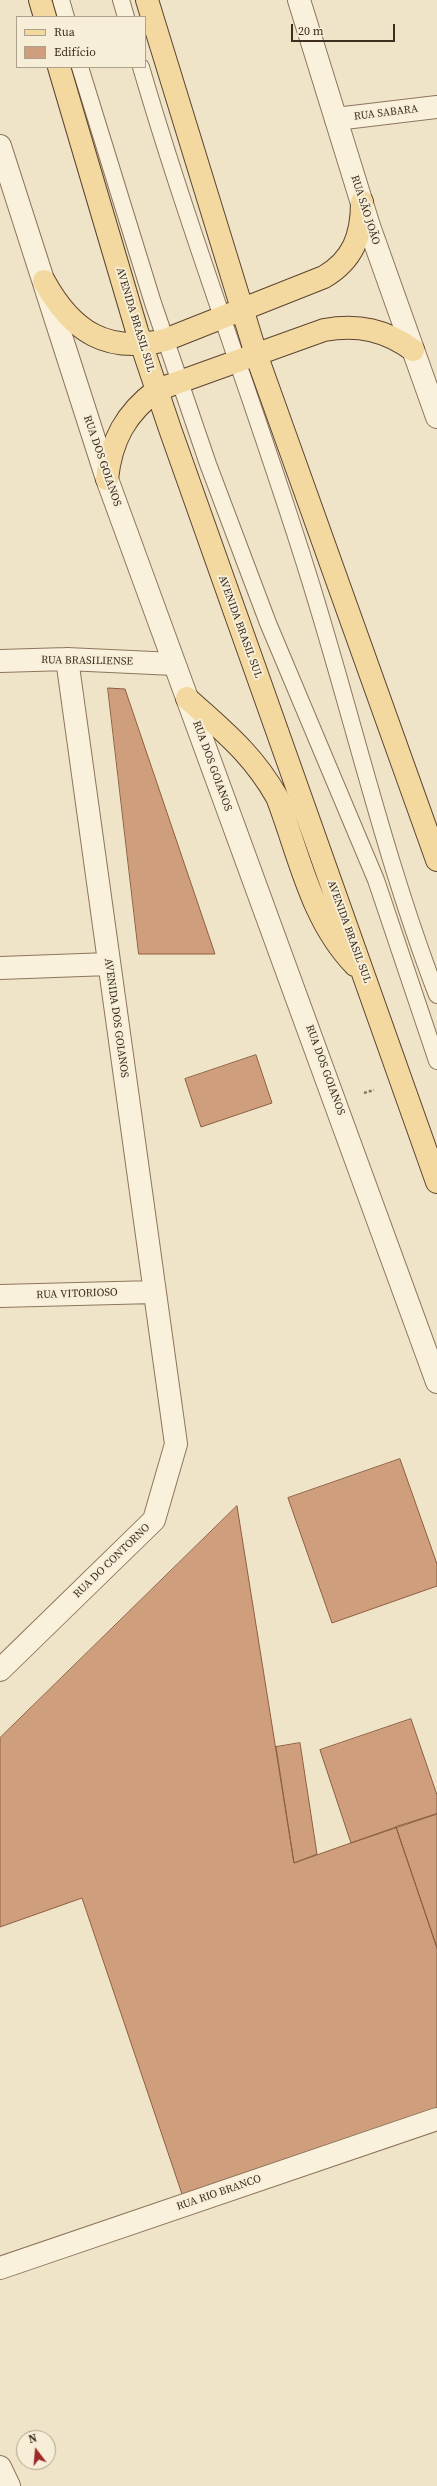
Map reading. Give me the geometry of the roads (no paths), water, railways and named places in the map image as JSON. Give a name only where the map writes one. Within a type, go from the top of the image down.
[{"type":"main road","points":[[40,0],[45,16]]},
{"type":"main road","points":[[147,0],[242,310],[246,358],[437,860]]},
{"type":"main road","name":"AVENIDA BRASIL SUL","points":[[59,68],[157,390],[437,1182]]},
{"type":"main road","points":[[44,281],[54,300],[68,316],[84,330],[103,339],[122,344],[143,345],[166,340],[324,277],[340,268],[355,244],[362,216],[362,202]]},
{"type":"main road","points":[[107,478],[113,447],[124,423],[145,399],[157,390],[324,330],[345,326],[366,328],[383,332],[413,350]]},
{"type":"main road","points":[[187,698],[249,754],[259,766],[277,797],[319,914],[335,941],[363,973]]},
{"type":"street","name":"RUA SÃO JOÃO","points":[[299,0],[362,202],[437,417]]},
{"type":"street","name":"RUA SABARA","points":[[336,119],[437,107]]},
{"type":"street","name":"RUA DOS GOIANOS","points":[[0,146],[107,478],[437,1382]]},
{"type":"street","name":"RUA BRASILIENSE","points":[[0,661],[67,659],[174,664]]},
{"type":"street","name":"AVENIDA DOS GOIANOS","points":[[67,659],[165,1378]]},
{"type":"street","points":[[0,968],[109,964]]},
{"type":"street","name":"RUA VITORIOSO","points":[[0,1296],[154,1292]]},
{"type":"street","name":"RUA DO CONTORNO","points":[[0,1670],[154,1520],[176,1444],[165,1378]]},
{"type":"street","name":"RUA RIO BRANCO","points":[[0,2268],[437,2119]]},
{"type":"street","points":[[0,2467],[9,2486]]},
{"type":"lane","points":[[61,0],[66,16]]},
{"type":"lane","points":[[121,0],[126,16]]},
{"type":"lane","points":[[80,68],[180,382],[268,623],[376,880],[437,1061]]},
{"type":"lane","points":[[141,68],[221,318],[246,358],[290,515],[331,646],[385,844],[405,908],[437,995]]}]
